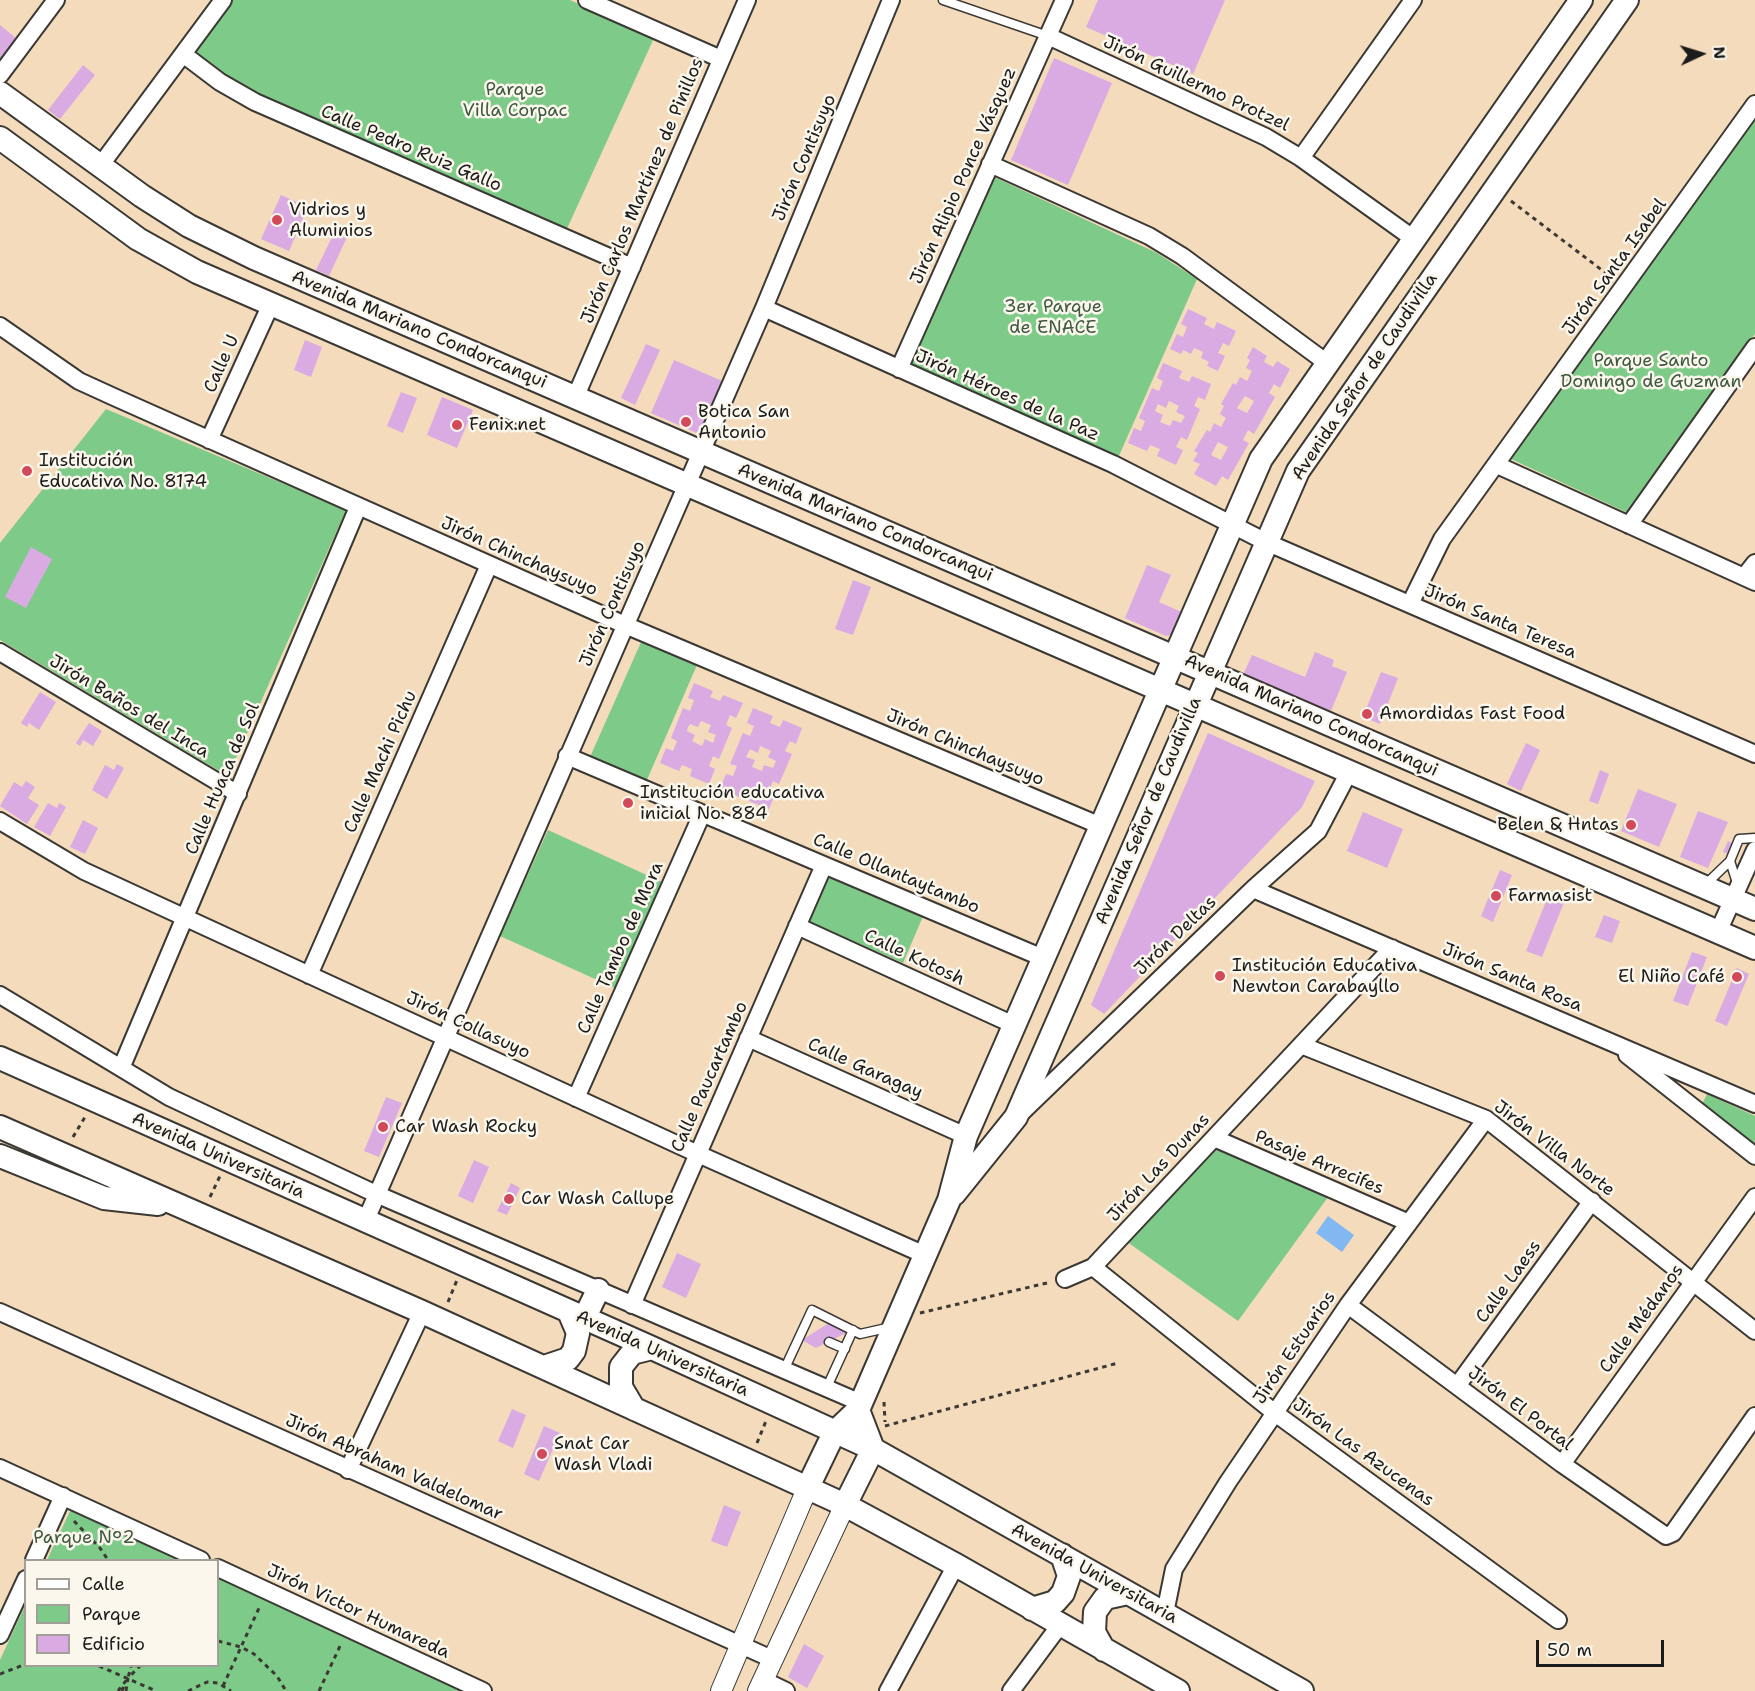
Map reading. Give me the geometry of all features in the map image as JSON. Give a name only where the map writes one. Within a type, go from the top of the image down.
[{"type":"main road","name":"Avenida Señor de Caudivilla","points":[[807,1489],[834,1433],[859,1406],[949,1200],[966,1136],[1231,523],[1261,459],[1581,0]]},
{"type":"main road","name":"Avenida Señor de Caudivilla","points":[[949,1200],[1016,1117],[1266,542],[1305,458],[1627,0]]},
{"type":"main road","name":"Avenida Mariano Condorcanqui","points":[[0,93],[100,166],[189,226],[236,250],[1703,887],[1735,893],[1755,909]]},
{"type":"main road","name":"Avenida Mariano Condorcanqui","points":[[0,138],[167,257],[1755,948]]},
{"type":"main road","name":"Avenida Universitaria","points":[[0,1058],[652,1348],[834,1433],[880,1443],[1062,1555],[1302,1691]]},
{"type":"main road","points":[[0,1127],[431,1316],[845,1505],[956,1564],[1178,1691]]},
{"type":"main road","points":[[0,1156],[104,1198],[192,1211]]},
{"type":"main road","points":[[544,1367],[568,1359],[574,1351],[578,1333],[577,1316],[598,1290]]},
{"type":"main road","points":[[634,1409],[621,1387],[621,1367],[632,1353],[652,1348]]},
{"type":"main road","points":[[845,1505],[880,1443],[859,1406]]},
{"type":"main road","points":[[1032,1609],[1055,1602],[1063,1593],[1069,1576],[1062,1555]]},
{"type":"main road","points":[[1104,1650],[1094,1632],[1095,1612],[1105,1598],[1128,1593]]},
{"type":"street","points":[[0,75],[56,0]]},
{"type":"street","points":[[100,166],[223,0]]},
{"type":"street","points":[[587,0],[721,59]]},
{"type":"street","name":"Jirón Carlos Martínez de Pinillos","points":[[575,398],[747,0]]},
{"type":"street","name":"Jirón Contisuyo","points":[[365,1222],[764,308],[891,0]]},
{"type":"street","name":"Jirón Alipio Ponce Vásquez","points":[[899,369],[1064,0]]},
{"type":"street","points":[[1301,158],[1413,0]]},
{"type":"street","name":"Jirón Guillermo Protzel","points":[[1048,36],[1217,113],[1301,158],[1414,239]]},
{"type":"street","name":"Calle Pedro Ruiz Gallo","points":[[183,54],[220,82],[255,102],[632,267]]},
{"type":"street","name":"Jirón Santa Isabel","points":[[1410,604],[1442,539],[1755,104]]},
{"type":"street","points":[[990,164],[1149,236],[1182,256],[1327,363]]},
{"type":"street","name":"Calle U","points":[[209,440],[271,304]]},
{"type":"street","name":"Jirón Héroes de la Paz","points":[[764,308],[1113,464],[1231,523]]},
{"type":"street","name":"Jirón Chinchaysuyo","points":[[0,326],[79,381],[624,625],[1101,826]]},
{"type":"street","points":[[1629,525],[1755,347]]},
{"type":"street","points":[[1497,465],[1750,580],[1755,563]]},
{"type":"street","name":"Calle Huaca de Sol","points":[[122,1066],[358,507]]},
{"type":"street","name":"Jirón Santa Teresa","points":[[1231,523],[1266,542],[1755,754]]},
{"type":"street","name":"Calle Machi Pichu","points":[[309,975],[489,565]]},
{"type":"street","name":"Jirón Baños del Inca","points":[[0,652],[238,794]]},
{"type":"street","name":"Calle Ollantaytambo","points":[[567,756],[1043,958]]},
{"type":"street","name":"Jirón Deltas","points":[[1016,1117],[1253,889],[1318,831],[1349,772]]},
{"type":"street","name":"Calle Tambo de Mora","points":[[576,1098],[702,814]]},
{"type":"street","name":"Jirón Collasuyo","points":[[0,821],[84,870],[186,918],[698,1154],[925,1255]]},
{"type":"street","points":[[1718,932],[1755,850]]},
{"type":"street","name":"Calle Paucartambo","points":[[632,1305],[824,865]]},
{"type":"street","name":"Jirón Santa Rosa","points":[[1253,889],[1755,1104]]},
{"type":"street","name":"Calle Kotosh","points":[[797,926],[1014,1025]]},
{"type":"street","name":"Jirón Las Dunas","points":[[1065,1279],[1093,1267],[1392,948]]},
{"type":"street","name":"Avenida Universitaria","points":[[0,995],[122,1066],[149,1087],[376,1194],[827,1387],[859,1406]]},
{"type":"street","name":"Calle Garagay","points":[[748,1038],[966,1136]]},
{"type":"street","points":[[1608,1040],[1755,1156]]},
{"type":"street","name":"Jirón Villa Norte","points":[[1301,1045],[1486,1119],[1755,1331]]},
{"type":"street","name":"Jirón Estuarios","points":[[1165,1613],[1174,1569],[1275,1413],[1348,1305],[1486,1119]]},
{"type":"street","name":"Pasaje Arrecifes","points":[[1214,1138],[1409,1223]]},
{"type":"street","name":"Calle Médanos","points":[[1562,1464],[1692,1281],[1755,1197]]},
{"type":"street","name":"Calle Laess","points":[[1457,1386],[1592,1201]]},
{"type":"street","name":"Jirón Las Azucenas","points":[[1093,1267],[1275,1413],[1558,1620]]},
{"type":"street","name":"Jirón El Portal","points":[[1348,1305],[1562,1464],[1657,1533],[1666,1536],[1673,1533],[1755,1416]]},
{"type":"street","name":"Jirón Abraham Valdelomar","points":[[0,1312],[772,1659]]},
{"type":"street","points":[[348,1470],[431,1316]]},
{"type":"street","points":[[0,1468],[60,1502],[199,1559]]},
{"type":"street","name":"Avenida Señor de Caudivilla","points":[[726,1690],[807,1489]]},
{"type":"street","points":[[34,1559],[60,1502]]},
{"type":"street","points":[[786,1691],[760,1685],[845,1505]]},
{"type":"street","points":[[888,1691],[956,1564]]},
{"type":"street","name":"Jirón Victor Humareda","points":[[219,1568],[483,1691]]},
{"type":"street","points":[[0,1635],[24,1583]]},
{"type":"street","points":[[1011,1691],[1060,1625]]},
{"type":"lane","name":"Jirón Guillermo Protzel","points":[[943,0],[1048,36]]},
{"type":"lane","points":[[1703,887],[1730,861],[1739,839],[1755,838]]},
{"type":"lane","points":[[1730,861],[1735,893]]},
{"type":"lane","points":[[784,1370],[812,1310],[860,1334],[895,1323]]},
{"type":"lane","points":[[803,1329],[812,1334]]},
{"type":"lane","points":[[827,1387],[853,1330]]},
{"type":"lane","points":[[829,1341],[845,1348]]},
{"type":"path","points":[[1495,188],[1625,287]]},
{"type":"path","points":[[64,1155],[94,1100]]},
{"type":"path","points":[[192,1211],[228,1160]]},
{"type":"path","points":[[431,1316],[463,1265]]},
{"type":"path","points":[[895,1323],[1065,1279]]},
{"type":"path","points":[[885,1426],[1118,1363]]},
{"type":"path","points":[[880,1443],[885,1426],[883,1391]]},
{"type":"path","points":[[749,1461],[774,1405]]},
{"type":"path","points":[[60,1502],[107,1559]]},
{"type":"path","points":[[223,1686],[267,1591]]},
{"type":"path","points":[[320,1691],[348,1629]]},
{"type":"path","points":[[219,1641],[241,1647],[266,1664],[286,1691]]},
{"type":"path","points":[[0,1674],[24,1665]]},
{"type":"path","points":[[103,1667],[156,1691]]},
{"type":"path","points":[[122,1691],[131,1667]]},
{"type":"path","points":[[122,1691],[128,1678],[138,1667]]},
{"type":"path","points":[[188,1691],[207,1683],[223,1686],[231,1691]]},
{"type":"green space","name":"Parque Villa Corpac","points":[[231,0],[570,0],[654,38],[565,233],[260,97],[191,52]]},
{"type":"green space","name":"Parque Santo Domingo de Guzman","points":[[1755,116],[1755,334],[1628,513],[1511,459]]},
{"type":"green space","name":"3er. Parque de ENACE","points":[[994,177],[1157,253],[1197,279],[1118,458],[910,366]]},
{"type":"green space","points":[[106,409],[346,510],[228,776],[0,640],[0,543]]},
{"type":"green space","points":[[642,640],[697,665],[646,782],[590,757]]},
{"type":"green space","points":[[548,830],[662,882],[615,988],[500,936]]},
{"type":"green space","points":[[830,872],[924,914],[903,963],[808,921]]},
{"type":"green space","points":[[1707,1094],[1755,1116],[1755,1147],[1701,1106]]},
{"type":"green space","points":[[1217,1146],[1328,1197],[1238,1321],[1126,1241]]},
{"type":"green space","name":"Parque N°2","points":[[72,1507],[186,1559],[47,1559]]},
{"type":"green space","points":[[219,1574],[463,1688],[462,1691],[0,1691],[0,1660],[24,1608],[24,1667],[219,1667]]},
{"type":"water","points":[[1328,1216],[1354,1235],[1342,1252],[1316,1233]]},
{"type":"building","points":[[1098,0],[1225,0],[1193,74],[1086,27]]},
{"type":"building","points":[[0,25],[17,39],[0,61]]},
{"type":"building","points":[[1054,58],[1112,83],[1068,185],[1011,160]]},
{"type":"building","points":[[83,65],[95,75],[60,119],[48,110]]},
{"type":"building","points":[[281,195],[308,207],[289,251],[261,239]]},
{"type":"building","points":[[335,231],[347,237],[329,276],[316,270]]},
{"type":"building","points":[[1188,309],[1207,318],[1204,324],[1214,329],[1217,322],[1236,331],[1229,346],[1223,343],[1218,353],[1225,356],[1218,371],[1207,366],[1209,362],[1201,358],[1203,352],[1194,348],[1191,354],[1183,350],[1181,354],[1170,349],[1177,334],[1183,337],[1187,327],[1181,324]]},
{"type":"building","points":[[305,340],[322,347],[311,377],[294,370]]},
{"type":"building","points":[[646,344],[660,350],[635,405],[621,398]]},
{"type":"building","points":[[1253,347],[1267,356],[1264,362],[1273,367],[1277,361],[1290,369],[1280,388],[1274,384],[1269,393],[1275,397],[1254,434],[1248,430],[1243,440],[1249,443],[1228,480],[1222,476],[1216,486],[1194,474],[1200,464],[1193,461],[1198,453],[1194,451],[1207,430],[1210,432],[1214,423],[1221,427],[1226,418],[1220,414],[1224,406],[1221,404],[1233,383],[1236,385],[1240,377],[1247,381],[1252,371],[1246,368],[1250,360],[1247,358]],"holes":[[[1245,396],[1254,401],[1247,413],[1237,408]],[[1218,442],[1228,447],[1221,460],[1211,455]]]},
{"type":"building","points":[[674,360],[722,381],[699,434],[651,413]]},
{"type":"building","points":[[1163,363],[1182,371],[1179,378],[1189,382],[1192,376],[1211,384],[1205,400],[1198,397],[1194,406],[1200,409],[1187,440],[1181,437],[1176,447],[1183,450],[1176,465],[1157,456],[1160,449],[1150,445],[1147,451],[1128,443],[1134,428],[1141,431],[1145,421],[1139,418],[1152,388],[1159,391],[1163,381],[1157,378]],"holes":[[[1169,401],[1179,406],[1176,412],[1185,416],[1181,423],[1173,420],[1170,426],[1160,422],[1163,415],[1155,411],[1158,404],[1166,408]]]},
{"type":"building","points":[[401,392],[417,398],[403,433],[387,426]]},
{"type":"building","points":[[442,397],[473,410],[457,448],[427,435]]},
{"type":"building","points":[[31,547],[52,559],[26,608],[5,597]]},
{"type":"building","points":[[1147,565],[1171,575],[1159,602],[1184,613],[1175,634],[1166,636],[1125,618]]},
{"type":"building","points":[[853,580],[871,587],[853,635],[835,629]]},
{"type":"building","points":[[1315,652],[1334,660],[1332,666],[1347,672],[1331,711],[1243,675],[1252,655],[1305,677]]},
{"type":"building","points":[[1381,672],[1398,678],[1380,724],[1363,717]]},
{"type":"building","points":[[694,683],[713,691],[710,697],[720,701],[723,695],[743,703],[736,718],[730,715],[726,725],[732,728],[719,759],[713,756],[709,766],[715,769],[709,784],[690,776],[692,769],[682,765],[679,771],[660,763],[666,748],[673,751],[677,741],[671,738],[683,708],[690,711],[694,700],[688,698]],"holes":[[[701,721],[711,725],[708,732],[716,735],[713,743],[705,739],[702,746],[692,741],[695,735],[687,731],[690,724],[698,727]]]},
{"type":"building","points":[[40,692],[56,702],[39,730],[29,723],[27,727],[21,723]]},
{"type":"building","points":[[753,708],[773,716],[770,723],[780,727],[783,720],[802,728],[796,744],[790,741],[785,751],[792,754],[779,784],[773,781],[768,792],[775,794],[769,809],[749,801],[752,795],[742,790],[739,797],[720,789],[726,774],[733,776],[737,766],[730,764],[743,733],[750,736],[754,726],[747,723]],"holes":[[[760,746],[771,751],[768,757],[776,761],[773,768],[764,765],[762,771],[752,767],[755,760],[746,757],[750,749],[758,753]]]},
{"type":"building","points":[[89,723],[102,731],[93,746],[83,740],[80,746],[76,743]]},
{"type":"building","points":[[1208,733],[1315,781],[1302,807],[1104,1014],[1091,1005]]},
{"type":"building","points":[[1526,743],[1540,750],[1521,791],[1507,784]]},
{"type":"building","points":[[117,764],[124,768],[107,799],[92,790],[105,765],[114,770]]},
{"type":"building","points":[[1600,770],[1609,774],[1598,804],[1589,801]]},
{"type":"building","points":[[26,781],[35,787],[28,798],[39,805],[27,824],[0,806],[14,782],[22,787]]},
{"type":"building","points":[[1638,789],[1677,804],[1659,847],[1621,831]]},
{"type":"building","points":[[48,803],[57,808],[59,803],[66,807],[50,836],[34,827]]},
{"type":"building","points":[[1698,811],[1728,822],[1708,868],[1680,857]]},
{"type":"building","points":[[1363,812],[1403,829],[1387,868],[1347,851]]},
{"type":"building","points":[[83,820],[98,828],[85,854],[70,847]]},
{"type":"building","points":[[1728,841],[1734,844],[1730,855],[1723,852]]},
{"type":"building","name":"Farmasist","points":[[1500,870],[1512,875],[1493,922],[1481,916]]},
{"type":"building","points":[[1549,894],[1565,900],[1542,957],[1526,951]]},
{"type":"building","points":[[1604,915],[1620,921],[1612,943],[1595,937]]},
{"type":"building","points":[[1692,952],[1707,957],[1688,1006],[1673,1001]]},
{"type":"building","points":[[1737,968],[1749,974],[1727,1026],[1715,1021]]},
{"type":"building","name":"Car Wash Rocky","points":[[386,1097],[402,1103],[379,1157],[364,1151]]},
{"type":"building","points":[[474,1160],[489,1167],[473,1203],[458,1196]]},
{"type":"building","name":"Car Wash Callupe","points":[[511,1183],[520,1188],[507,1215],[497,1211]]},
{"type":"building","points":[[677,1253],[701,1264],[686,1298],[662,1287]]},
{"type":"building","points":[[832,1321],[850,1331],[816,1348],[802,1340]]},
{"type":"building","points":[[512,1409],[526,1415],[513,1448],[498,1441]]},
{"type":"building","name":"Snat Car Wash Vladi","points":[[544,1426],[560,1433],[539,1481],[524,1474]]},
{"type":"building","points":[[724,1505],[741,1512],[727,1547],[711,1541]]},
{"type":"building","points":[[804,1644],[824,1656],[807,1688],[788,1677]]},
{"type":"place","name":"Vidrios y Aluminios","points":[[277,220]]},
{"type":"place","name":"Botica San Antonio","points":[[686,422]]},
{"type":"place","name":"Fenix.net","points":[[457,425]]},
{"type":"place","name":"Institución Educativa No. 8174","points":[[27,471]]},
{"type":"place","name":"Amordidas Fast Food","points":[[1367,714]]},
{"type":"place","name":"Institución educativa inicial No. 884","points":[[628,803]]},
{"type":"place","name":"Belen & Hntas","points":[[1631,825]]},
{"type":"place","name":"Farmasist","points":[[1496,896]]},
{"type":"place","name":"Institución Educativa Newton Carabayllo","points":[[1220,976]]},
{"type":"place","name":"El Niño Café","points":[[1737,977]]},
{"type":"place","name":"Car Wash Rocky","points":[[383,1127]]},
{"type":"place","name":"Car Wash Callupe","points":[[509,1199]]},
{"type":"place","name":"Snat Car Wash Vladi","points":[[542,1454]]}]
